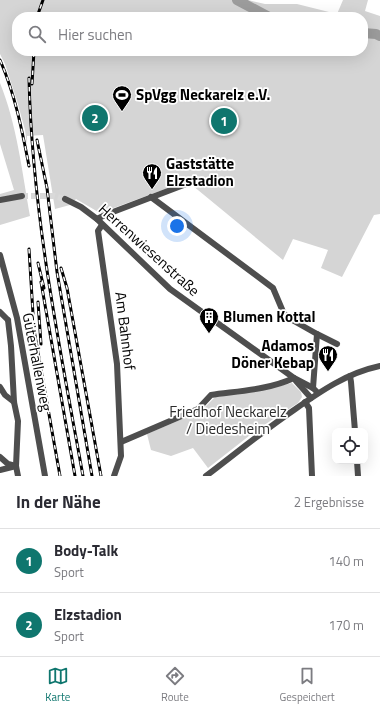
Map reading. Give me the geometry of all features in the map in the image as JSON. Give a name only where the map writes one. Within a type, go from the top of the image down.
[{"type":"street","points":[[97,219],[189,183]]},
{"type":"street","points":[[0,200],[22,196]]},
{"type":"street","points":[[151,197],[273,288],[284,314],[337,344]]},
{"type":"street","name":"Herrenwiesenstraße","points":[[65,199],[81,207],[97,219],[170,289],[294,378],[313,388],[318,393]]},
{"type":"street","name":"Am Bahnhof","points":[[102,225],[98,231],[117,364],[121,442],[121,456],[114,476]]},
{"type":"street","name":"Güterhallenweg","points":[[0,255],[17,318],[45,476]]},
{"type":"street","points":[[0,312],[8,320],[12,346],[14,402],[18,421],[16,466],[18,476]]},
{"type":"street","points":[[8,320],[17,318]]},
{"type":"street","points":[[313,388],[317,334]]},
{"type":"street","points":[[206,476],[263,431],[318,393],[350,376],[380,366]]},
{"type":"street","points":[[350,376],[352,382],[355,428]]},
{"type":"street","points":[[121,442],[198,410],[211,395],[284,383],[294,378]]},
{"type":"street","name":"Herrenwiesenstraße","points":[[294,378],[308,400]]},
{"type":"street","points":[[0,387],[6,396],[14,402]]},
{"type":"street","points":[[308,400],[312,476]]},
{"type":"street","points":[[0,457],[8,464],[16,466]]},
{"type":"street","points":[[357,464],[358,476]]},
{"type":"street","points":[[0,470],[16,466]]},
{"type":"green space","points":[[0,0],[248,0],[265,4],[297,4],[329,12],[12,12],[12,56],[368,56],[368,12],[380,16],[380,214],[374,215],[342,277],[321,268],[328,250],[293,239],[283,260],[187,181],[100,213],[76,199],[70,205],[55,209],[43,135],[27,136],[27,145],[25,130],[5,64],[0,54]]},
{"type":"green space","points":[[343,0],[368,0],[365,11],[368,12],[338,12]]},
{"type":"green space","points":[[0,83],[15,132],[30,216],[0,225],[0,194],[14,190],[0,144]]},
{"type":"green space","name":"Friedhof Neckarelz / Diedesheim","points":[[292,383],[301,392],[302,397],[298,403],[258,429],[208,468],[193,448],[171,456],[151,450],[147,434],[201,411],[216,396],[262,390]]},
{"type":"waterway","points":[[237,0],[260,12]]},
{"type":"waterway","points":[[368,33],[380,36]]},
{"type":"tunnel","points":[[22,196],[54,196],[65,199]]},
{"type":"railway","points":[[39,12],[43,0]]},
{"type":"railway","points":[[32,84],[34,56]]},
{"type":"railway","points":[[0,60],[14,99],[29,166]]},
{"type":"railway","points":[[29,78],[31,128],[41,228],[56,327],[83,476]]},
{"type":"railway","points":[[37,140],[47,188],[57,272],[92,476]]},
{"type":"railway","points":[[29,249],[34,330],[60,476]]},
{"type":"railway","points":[[38,263],[44,288]]},
{"type":"railway","points":[[61,268],[67,288],[101,476]]},
{"type":"railway","points":[[41,282],[75,476]]},
{"type":"railway","points":[[38,302],[41,344]]},
{"type":"place","name":"SpVgg Neckarelz e.V.","points":[[122,112]]},
{"type":"place","name":"Elzstadion","points":[[95,118]]},
{"type":"place","name":"Body-Talk","points":[[224,121]]},
{"type":"place","name":"Gaststätte Elzstadion","points":[[152,190]]},
{"type":"place","name":"Blumen Kottal","points":[[209,334]]},
{"type":"place","name":"Adamos Döner Kebap","points":[[328,372]]}]
